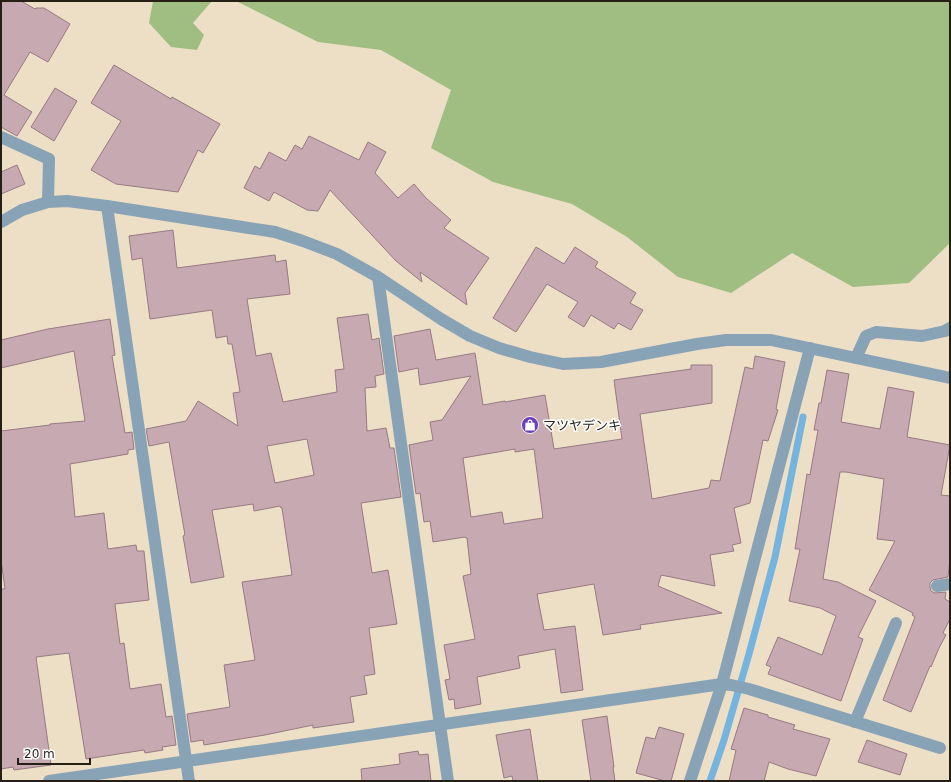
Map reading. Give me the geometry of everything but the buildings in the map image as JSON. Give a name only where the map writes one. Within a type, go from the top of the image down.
[{"type":"street","points":[[1,138],[49,159],[48,202]]},
{"type":"street","points":[[1,222],[22,210],[48,202],[67,201],[275,232],[337,254],[470,336],[499,348],[563,364],[601,362],[726,340],[771,340],[950,378]]},
{"type":"street","points":[[107,206],[189,781]]},
{"type":"street","points":[[378,278],[448,781]]},
{"type":"street","points":[[856,358],[866,336],[876,332],[922,336],[945,331],[950,328]]},
{"type":"street","points":[[690,781],[726,685],[810,348]]},
{"type":"street","points":[[937,586],[950,584]]},
{"type":"street","points":[[855,722],[896,623]]},
{"type":"street","points":[[49,781],[726,685],[749,689],[940,748]]},
{"type":"green space","points":[[153,1],[212,1],[193,23],[204,35],[197,50],[171,47],[149,23]]},
{"type":"green space","points":[[236,1],[950,1],[950,243],[909,283],[853,287],[792,253],[731,293],[678,277],[627,237],[572,204],[493,182],[431,148],[451,90],[381,50],[318,42]]},
{"type":"waterway","points":[[710,781],[724,740],[749,654],[775,557],[803,417]]},
{"type":"place","name":"マツヤデンキ","points":[[530,425]]}]
